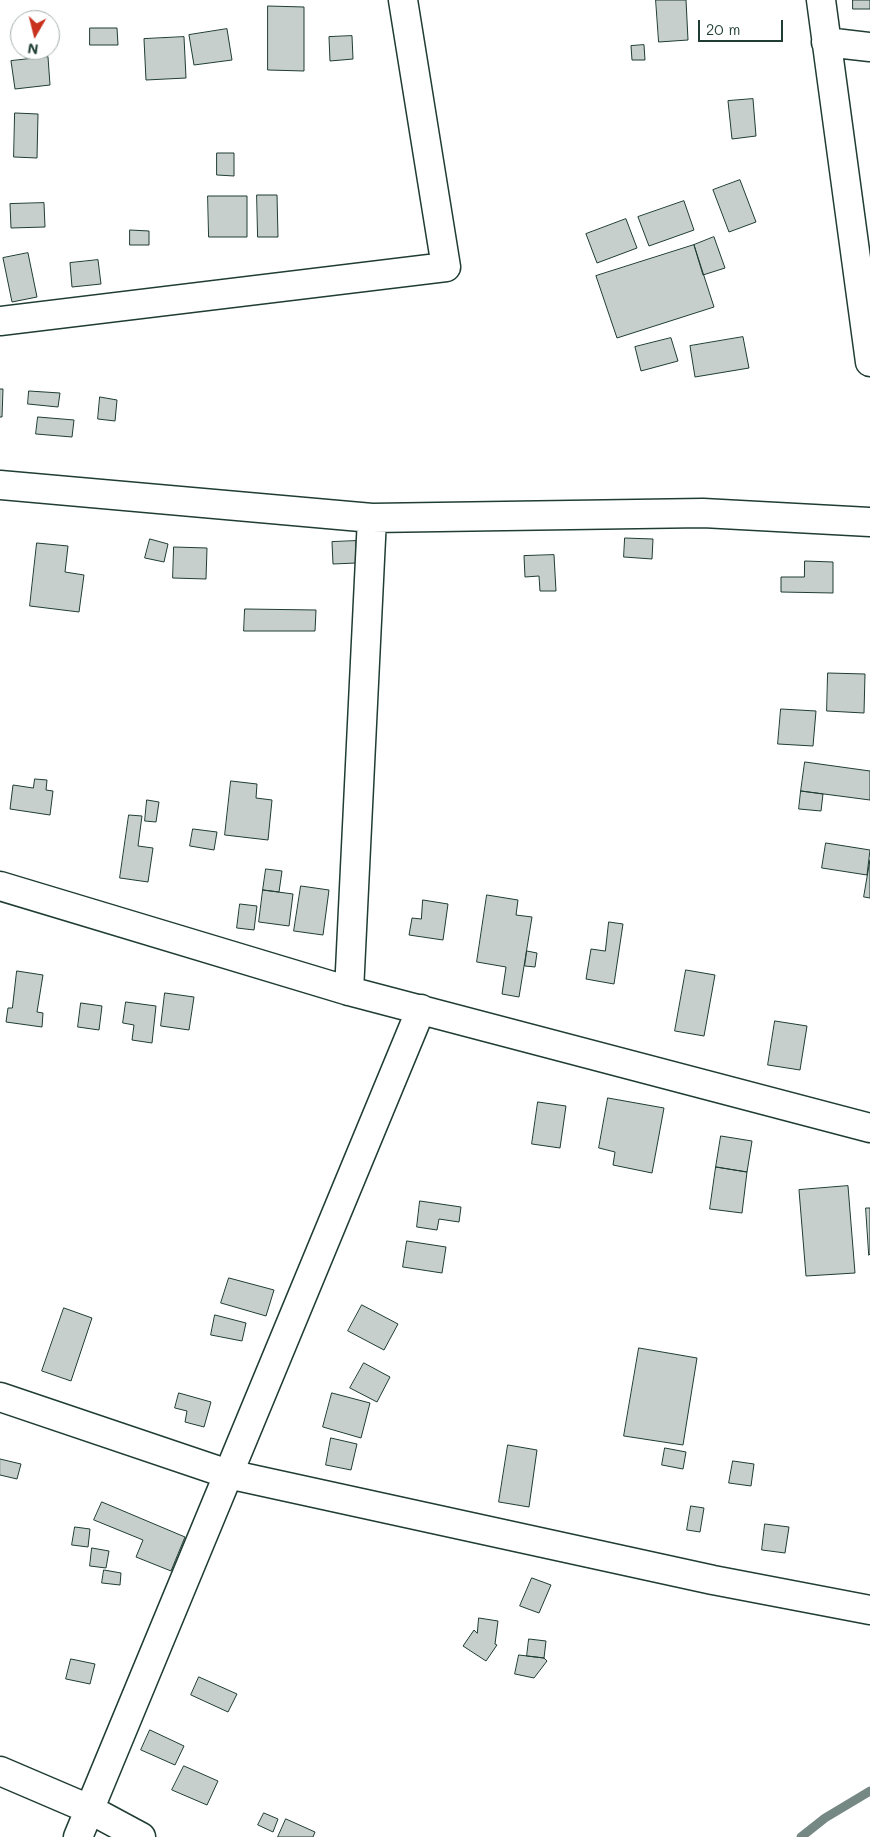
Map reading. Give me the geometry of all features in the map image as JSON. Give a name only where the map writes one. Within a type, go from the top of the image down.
[{"type":"street","points":[[0,321],[446,268],[403,0]]},
{"type":"street","points":[[821,0],[870,362]]},
{"type":"street","points":[[826,42],[870,47]]},
{"type":"street","points":[[0,485],[372,518],[703,513],[870,522]]},
{"type":"street","points":[[349,991],[372,518]]},
{"type":"street","points":[[0,886],[349,991],[870,1128]]},
{"type":"street","points":[[78,1837],[421,1010]]},
{"type":"street","points":[[0,1397],[228,1474],[713,1580],[870,1610]]},
{"type":"street","points":[[0,1771],[89,1809],[141,1837]]},
{"type":"building","points":[[656,0],[686,0],[688,40],[659,42]]},
{"type":"building","points":[[853,0],[870,0],[870,9],[853,9]]},
{"type":"building","points":[[268,6],[304,7],[304,71],[268,70]]},
{"type":"building","points":[[90,28],[117,28],[118,45],[90,45]]},
{"type":"building","points":[[227,29],[232,60],[194,65],[189,35]]},
{"type":"building","points":[[352,36],[353,59],[330,61],[329,37]]},
{"type":"building","points":[[184,37],[186,78],[146,80],[144,39]]},
{"type":"building","points":[[644,45],[645,60],[632,60],[631,46]]},
{"type":"building","points":[[48,60],[50,85],[15,89],[11,61]]},
{"type":"building","points":[[753,99],[756,136],[732,139],[728,101]]},
{"type":"building","points":[[15,113],[38,114],[37,158],[14,157]]},
{"type":"building","points":[[217,153],[234,153],[234,176],[217,175]]},
{"type":"building","points":[[740,180],[756,222],[729,232],[713,190]]},
{"type":"building","points":[[257,195],[277,195],[278,237],[258,237]]},
{"type":"building","points":[[208,196],[247,196],[247,237],[209,237]]},
{"type":"building","points":[[684,201],[694,230],[649,246],[638,217]]},
{"type":"building","points":[[44,203],[45,227],[11,228],[10,204]]},
{"type":"building","points":[[626,219],[637,248],[597,263],[586,234]]},
{"type":"building","points":[[130,230],[149,231],[149,245],[130,245]]},
{"type":"building","points":[[714,237],[725,268],[703,275],[694,245]]},
{"type":"building","points":[[694,245],[714,307],[617,338],[596,276]]},
{"type":"building","points":[[28,253],[37,297],[12,302],[3,258]]},
{"type":"building","points":[[98,260],[101,284],[72,287],[70,263]]},
{"type":"building","points":[[743,337],[749,368],[695,377],[690,346]]},
{"type":"building","points":[[671,338],[678,361],[641,371],[635,347]]},
{"type":"building","points":[[0,389],[3,389],[2,417],[0,417]]},
{"type":"building","points":[[29,391],[60,393],[58,407],[28,404]]},
{"type":"building","points":[[100,397],[117,400],[115,421],[98,419]]},
{"type":"building","points":[[38,417],[74,420],[72,437],[36,434]]},
{"type":"building","points":[[625,538],[653,539],[652,559],[624,557]]},
{"type":"building","points":[[150,539],[168,544],[164,562],[145,558]]},
{"type":"building","points":[[356,541],[356,563],[333,564],[332,542]]},
{"type":"building","points":[[37,543],[68,546],[65,572],[84,575],[79,612],[30,606]]},
{"type":"building","points":[[174,547],[207,548],[206,579],[173,578]]},
{"type":"building","points":[[554,555],[556,591],[540,591],[539,576],[525,577],[524,556]]},
{"type":"building","points":[[805,561],[833,562],[833,593],[781,592],[781,577],[804,577]]},
{"type":"building","points":[[245,609],[316,610],[315,631],[244,631]]},
{"type":"building","points":[[828,673],[865,674],[864,713],[827,711]]},
{"type":"building","points":[[781,709],[816,711],[813,746],[778,744]]},
{"type":"building","points":[[805,762],[870,771],[870,800],[801,791]]},
{"type":"building","points":[[35,779],[47,780],[46,790],[53,791],[50,815],[10,809],[13,785],[33,788]]},
{"type":"building","points":[[231,781],[257,784],[256,798],[272,800],[268,840],[225,835]]},
{"type":"building","points":[[801,791],[823,794],[821,811],[799,809]]},
{"type":"building","points":[[147,800],[159,802],[156,822],[145,821]]},
{"type":"building","points":[[129,815],[142,816],[138,846],[153,848],[148,882],[120,878]]},
{"type":"building","points":[[193,829],[217,832],[214,850],[190,846]]},
{"type":"building","points":[[826,843],[870,850],[867,875],[822,868]]},
{"type":"building","points":[[870,860],[870,898],[864,897]]},
{"type":"building","points":[[266,869],[282,871],[279,892],[263,890]]},
{"type":"building","points":[[301,886],[329,890],[323,935],[294,931]]},
{"type":"building","points":[[263,890],[293,894],[289,926],[259,922]]},
{"type":"building","points":[[487,895],[518,900],[516,915],[532,917],[519,997],[502,994],[506,967],[477,962]]},
{"type":"building","points":[[423,900],[448,904],[443,940],[409,935],[412,918],[421,919]]},
{"type":"building","points":[[240,904],[257,906],[254,930],[237,928]]},
{"type":"building","points":[[609,922],[623,924],[614,984],[586,979],[591,949],[605,951]]},
{"type":"building","points":[[527,951],[537,953],[535,967],[525,966]]},
{"type":"building","points":[[686,970],[715,975],[704,1036],[675,1031]]},
{"type":"building","points":[[17,971],[43,975],[37,1012],[43,1013],[42,1027],[6,1022],[8,1008],[12,1008]]},
{"type":"building","points":[[165,993],[194,997],[189,1030],[161,1026]]},
{"type":"building","points":[[126,1002],[156,1006],[152,1043],[132,1040],[134,1025],[123,1023]]},
{"type":"building","points":[[81,1003],[102,1006],[99,1030],[78,1027]]},
{"type":"building","points":[[775,1021],[807,1026],[800,1070],[768,1065]]},
{"type":"building","points":[[608,1098],[664,1108],[652,1173],[613,1165],[615,1152],[599,1148]]},
{"type":"building","points":[[538,1102],[566,1106],[560,1148],[532,1144]]},
{"type":"building","points":[[721,1136],[752,1141],[747,1172],[716,1167]]},
{"type":"building","points":[[716,1167],[747,1172],[742,1213],[710,1209]]},
{"type":"building","points":[[848,1186],[855,1273],[806,1276],[799,1190]]},
{"type":"building","points":[[420,1201],[461,1207],[459,1222],[439,1219],[437,1230],[417,1227]]},
{"type":"building","points":[[866,1208],[870,1208],[869,1255]]},
{"type":"building","points":[[407,1241],[446,1247],[442,1273],[403,1267]]},
{"type":"building","points":[[229,1278],[274,1290],[266,1316],[221,1303]]},
{"type":"building","points":[[362,1305],[398,1324],[384,1350],[348,1331]]},
{"type":"building","points":[[64,1308],[92,1318],[71,1381],[42,1371]]},
{"type":"building","points":[[215,1315],[246,1323],[242,1341],[211,1335]]},
{"type":"building","points":[[639,1348],[697,1358],[683,1445],[624,1436]]},
{"type":"building","points":[[364,1363],[390,1377],[377,1402],[350,1388]]},
{"type":"building","points":[[179,1393],[211,1402],[204,1427],[185,1422],[187,1411],[175,1408]]},
{"type":"building","points":[[332,1393],[370,1403],[361,1438],[323,1427]]},
{"type":"building","points":[[331,1438],[357,1444],[351,1470],[326,1465]]},
{"type":"building","points":[[508,1445],[537,1450],[529,1507],[499,1502]]},
{"type":"building","points":[[665,1448],[686,1452],[683,1469],[662,1465]]},
{"type":"building","points":[[0,1459],[21,1464],[17,1479],[0,1475]]},
{"type":"building","points":[[733,1461],[754,1464],[751,1486],[729,1483]]},
{"type":"building","points":[[102,1502],[185,1537],[171,1571],[136,1557],[143,1540],[94,1520]]},
{"type":"building","points":[[691,1506],[704,1508],[700,1532],[687,1530]]},
{"type":"building","points":[[765,1524],[789,1527],[785,1553],[762,1550]]},
{"type":"building","points":[[75,1527],[90,1529],[88,1547],[72,1545]]},
{"type":"building","points":[[92,1548],[109,1551],[106,1568],[90,1566]]},
{"type":"building","points":[[104,1570],[121,1573],[120,1585],[102,1583]]},
{"type":"building","points":[[532,1578],[551,1585],[539,1613],[520,1606]]},
{"type":"building","points":[[479,1618],[498,1621],[495,1644],[497,1645],[486,1661],[463,1646],[474,1630],[477,1633]]},
{"type":"building","points":[[529,1639],[546,1641],[544,1658],[527,1656]]},
{"type":"building","points":[[519,1655],[544,1658],[547,1661],[534,1678],[515,1674]]},
{"type":"building","points":[[71,1659],[95,1664],[90,1684],[66,1679]]},
{"type":"building","points":[[199,1677],[237,1694],[228,1712],[191,1695]]},
{"type":"building","points":[[150,1730],[184,1746],[175,1765],[141,1750]]},
{"type":"building","points":[[184,1766],[218,1781],[207,1805],[172,1790]]},
{"type":"building","points":[[264,1813],[278,1819],[273,1832],[258,1825]]},
{"type":"building","points":[[286,1819],[315,1832],[313,1837],[278,1837]]},
{"type":"waterway","points":[[801,1837],[825,1818],[870,1791]]}]
